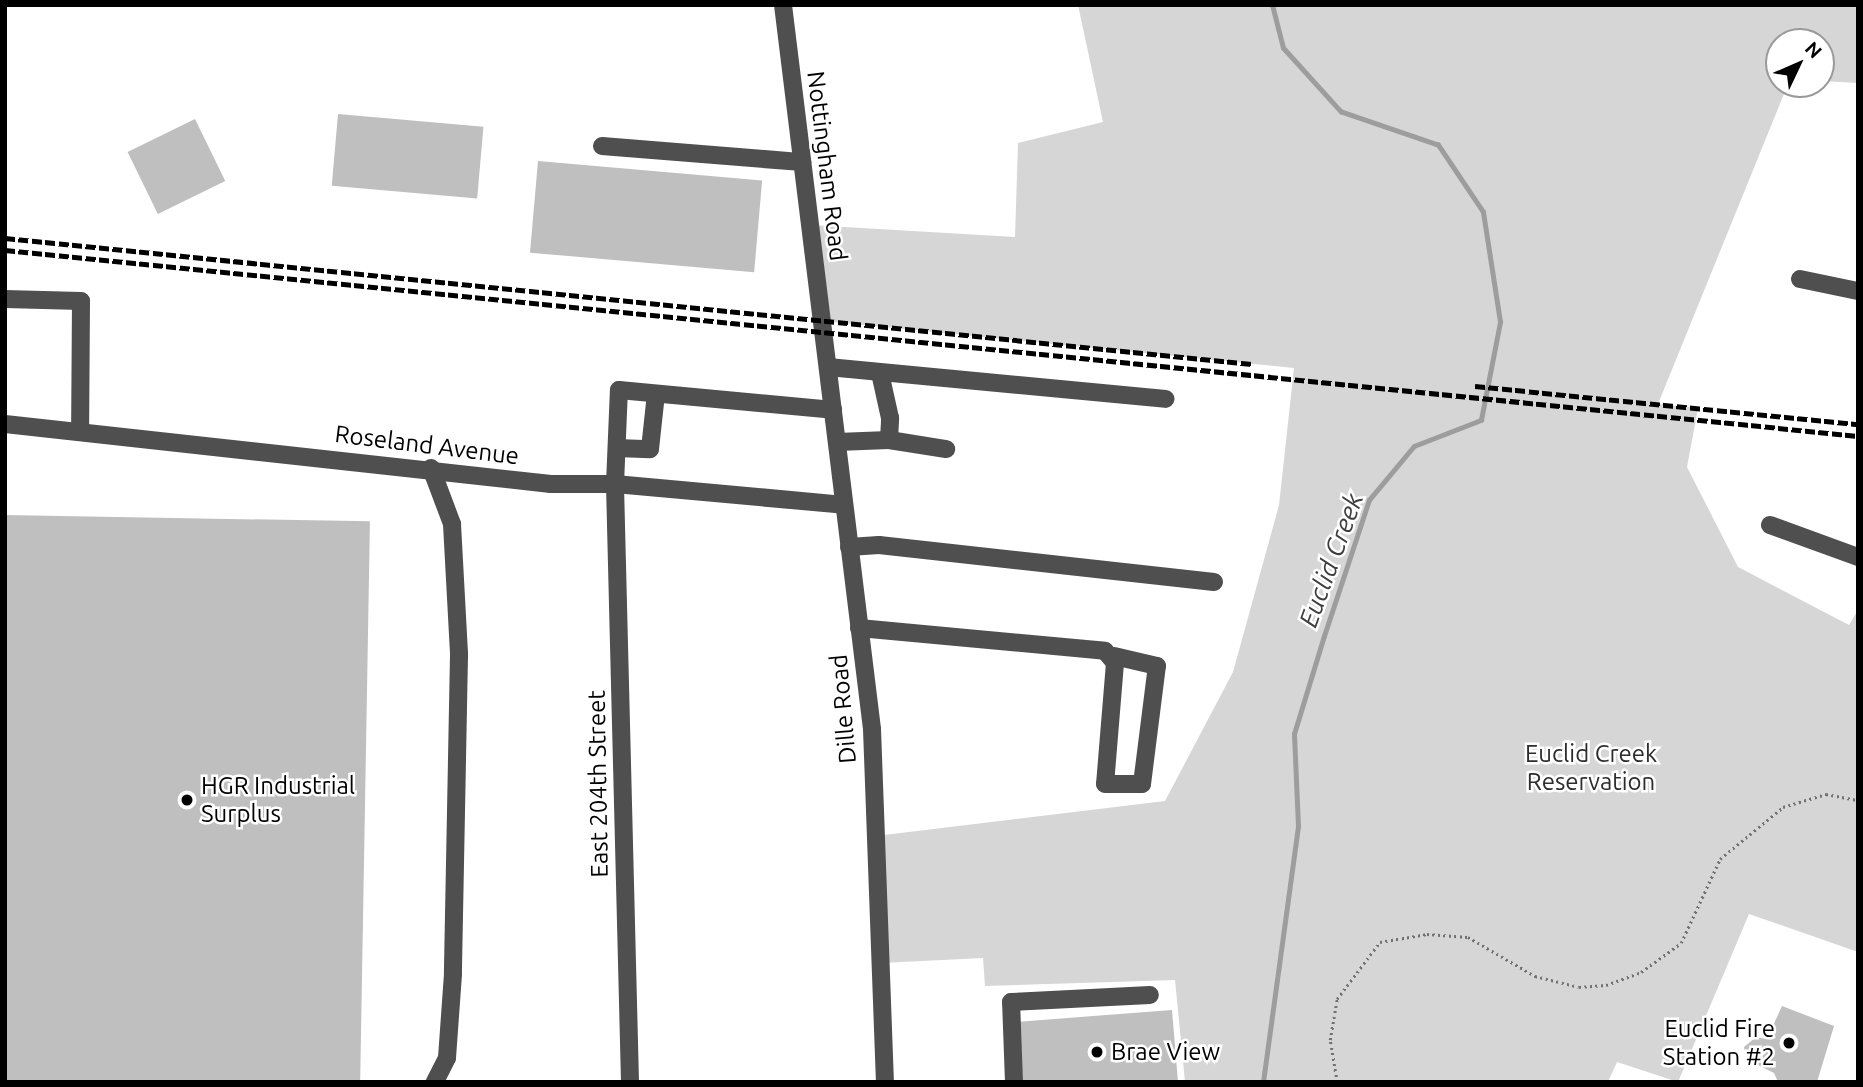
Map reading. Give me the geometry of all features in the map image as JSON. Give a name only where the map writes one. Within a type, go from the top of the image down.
[{"type":"street","name":"Nottingham Road","points":[[783,5],[824,333]]},
{"type":"street","points":[[602,145],[802,162]]},
{"type":"street","points":[[1800,279],[1858,291]]},
{"type":"street","points":[[5,299],[81,301],[80,432]]},
{"type":"street","name":"Dille Road","points":[[824,333],[872,729],[885,1082]]},
{"type":"street","points":[[828,368],[1164,399]]},
{"type":"street","points":[[880,373],[890,418],[889,440]]},
{"type":"street","name":"East 204th Street","points":[[629,1082],[615,484],[619,390],[656,394]]},
{"type":"street","points":[[617,449],[650,449],[656,394],[833,410]]},
{"type":"street","name":"Roseland Avenue","points":[[5,424],[432,468],[551,484],[615,484],[844,505]]},
{"type":"street","points":[[837,442],[889,440],[946,449]]},
{"type":"street","points":[[432,468],[452,524],[459,655],[453,974],[447,1058],[435,1082]]},
{"type":"street","points":[[1770,525],[1858,557]]},
{"type":"street","points":[[849,547],[879,545],[1213,582]]},
{"type":"street","points":[[859,628],[1105,651],[1114,656],[1157,666],[1142,784],[1105,784],[1114,656]]},
{"type":"street","points":[[1014,1082],[1012,1002],[1150,995]]},
{"type":"path","points":[[1337,1082],[1330,1040],[1337,999],[1380,942],[1427,934],[1468,937],[1535,976],[1579,987],[1606,985],[1641,972],[1681,943],[1720,859],[1783,807],[1826,794],[1858,800]]},
{"type":"green space","name":"Euclid Creek Reservation","points":[[1078,5],[1858,5],[1858,83],[1835,82],[1835,28],[1765,28],[1765,98],[1782,98],[1658,404],[1698,408],[1687,467],[1738,567],[1849,625],[1858,610],[1858,952],[1749,914],[1678,1082],[1617,1062],[1608,1082],[1185,1082],[1175,980],[985,986],[983,958],[881,963],[876,836],[1165,801],[1233,672],[1279,505],[1294,368],[823,321],[810,225],[1015,237],[1018,143],[1103,122]]},
{"type":"building","points":[[338,114],[483,127],[477,198],[332,186]]},
{"type":"building","points":[[195,119],[225,181],[158,214],[128,152]]},
{"type":"building","points":[[538,161],[762,181],[754,272],[530,253]]},
{"type":"building","name":"HGR Industrial Surplus","points":[[5,515],[370,521],[360,1082],[5,1082]]},
{"type":"building","name":"Euclid Fire Station #2","points":[[1782,1006],[1834,1026],[1817,1082],[1778,1082],[1774,1073],[1746,1059],[1744,1047],[1756,1037],[1767,1039]]},
{"type":"building","name":"Brae View","points":[[1172,1010],[1178,1082],[1020,1082],[1015,1022]]},
{"type":"waterway","name":"Euclid Creek","points":[[1263,1082],[1298,826],[1294,734],[1324,636],[1369,500],[1414,446],[1481,420],[1500,322],[1483,212],[1438,145],[1341,112],[1283,48],[1272,5]]},
{"type":"railway","points":[[5,238],[1252,364]]},
{"type":"railway","points":[[5,250],[1858,436]]},
{"type":"railway","points":[[1475,386],[1858,424]]},
{"type":"place","name":"HGR Industrial Surplus","points":[[187,800]]},
{"type":"place","name":"Euclid Fire Station #2","points":[[1789,1043]]},
{"type":"place","name":"Brae View","points":[[1097,1052]]}]
